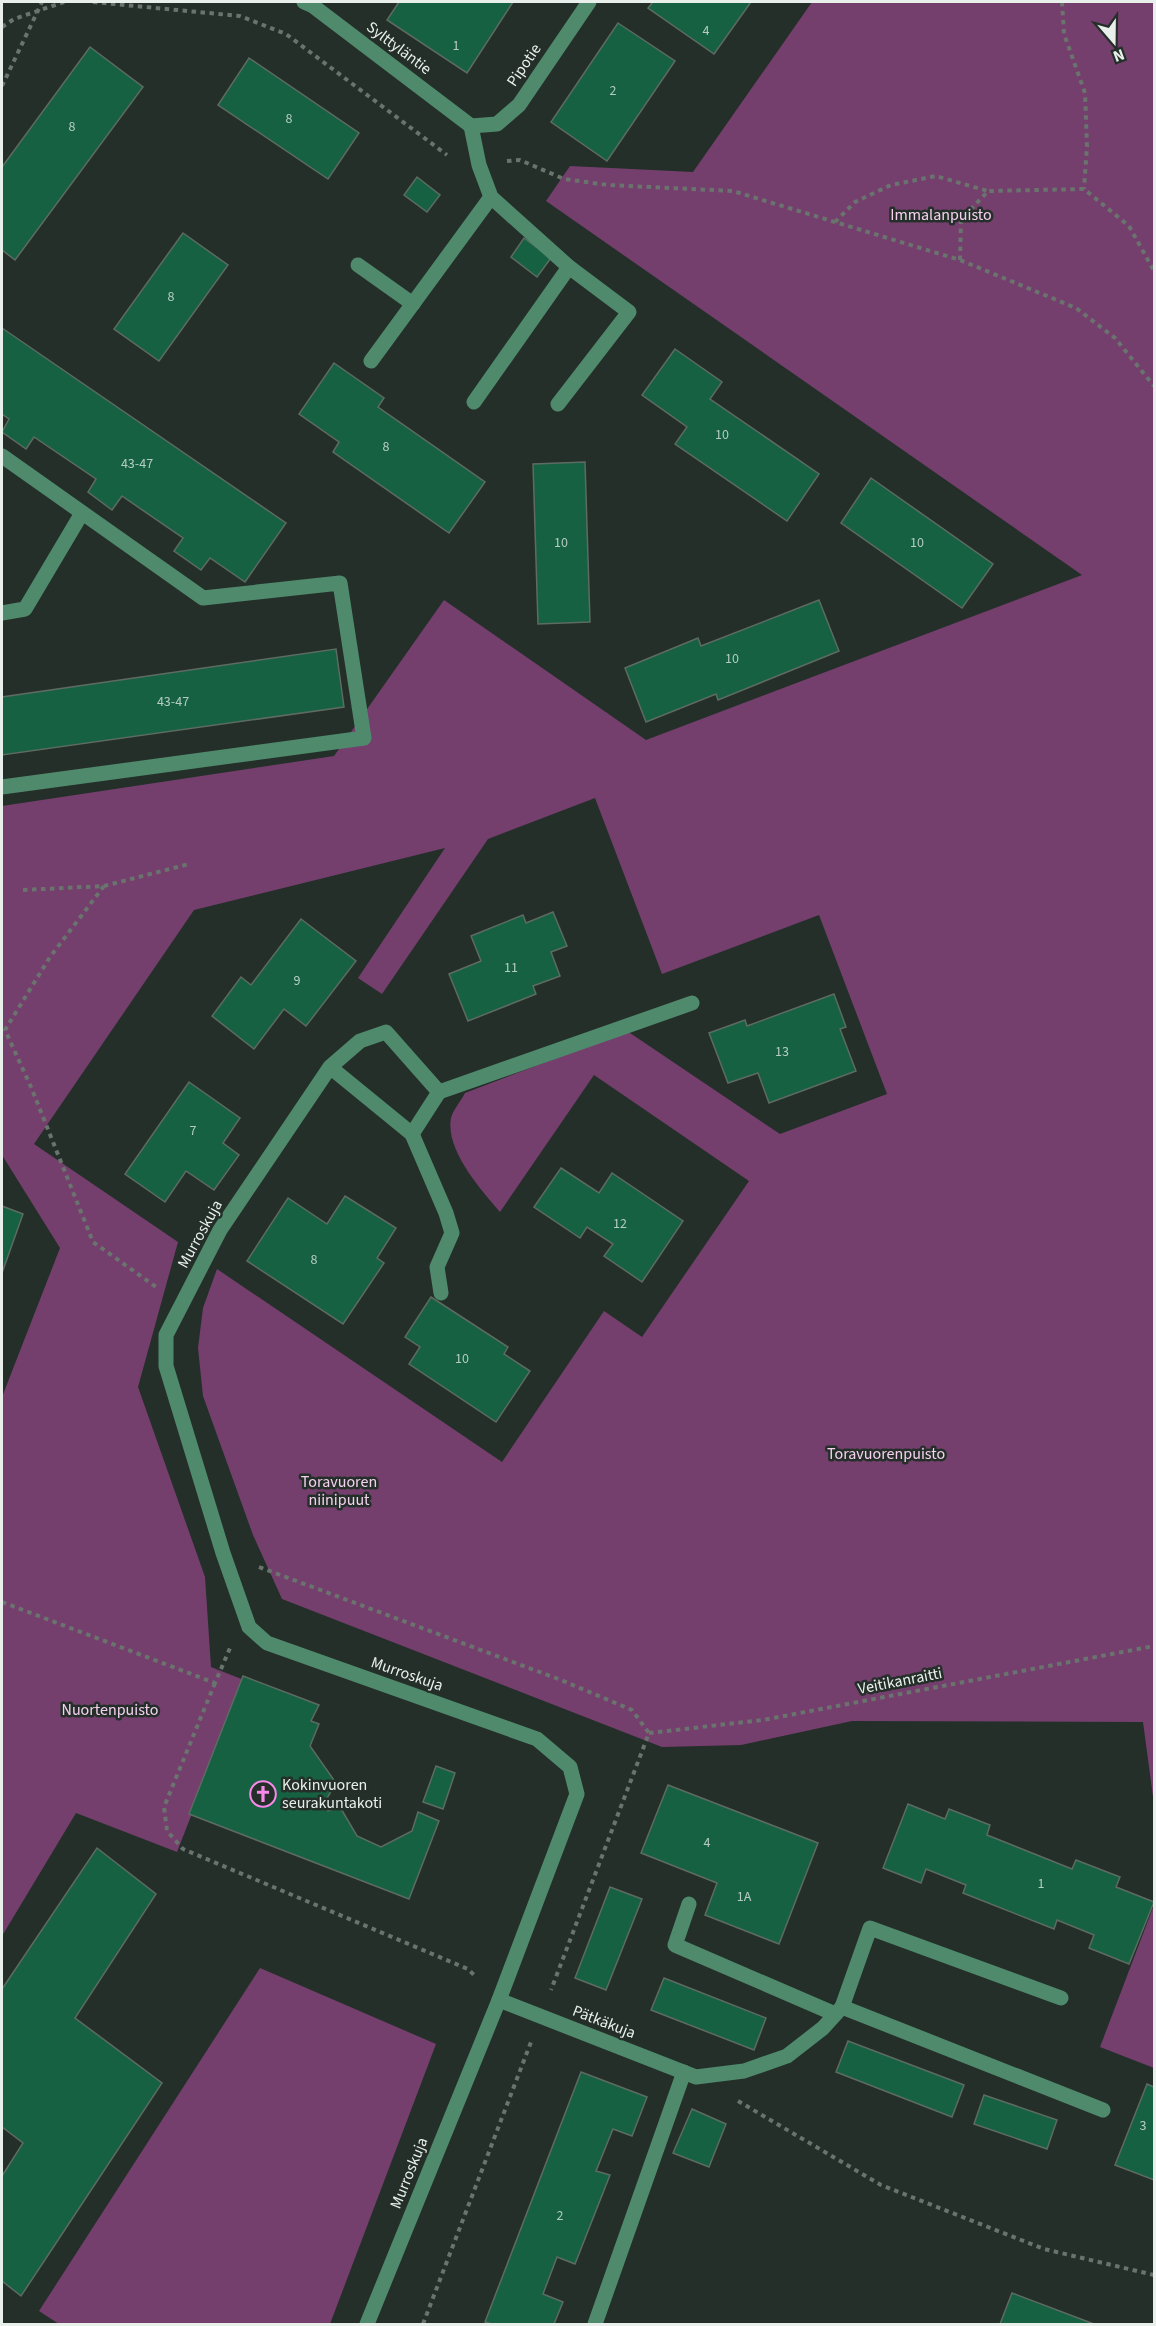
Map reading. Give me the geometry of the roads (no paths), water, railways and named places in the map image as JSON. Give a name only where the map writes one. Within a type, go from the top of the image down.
[{"type":"street","name":"Sylttyläntie","points":[[304,2],[313,6],[471,126]]},
{"type":"street","name":"Pipotie","points":[[471,126],[497,124],[519,105],[589,2]]},
{"type":"street","points":[[471,126],[479,165],[491,197],[569,267],[629,312],[558,404]]},
{"type":"street","points":[[371,361],[491,197]]},
{"type":"street","points":[[358,265],[413,304]]},
{"type":"street","points":[[474,402],[569,267]]},
{"type":"street","points":[[2,456],[204,598],[340,583],[364,738],[2,787]]},
{"type":"street","points":[[2,614],[25,609],[82,513]]},
{"type":"street","points":[[412,1134],[439,1092],[692,1003]]},
{"type":"street","name":"Murroskuja","points":[[367,2325],[500,2000],[577,1794],[570,1767],[537,1739],[267,1643],[249,1627],[223,1553],[166,1366],[166,1335],[220,1230],[330,1067],[360,1041],[386,1032],[439,1092]]},
{"type":"street","points":[[330,1067],[412,1134],[446,1213],[452,1233],[437,1267],[441,1293]]},
{"type":"street","points":[[689,1904],[675,1945],[838,2010],[1103,2110]]},
{"type":"street","points":[[595,2325],[690,2074],[744,2071],[787,2056],[823,2028],[838,2010],[870,1928],[1061,1998]]},
{"type":"street","name":"Pätkäkuja","points":[[500,2000],[541,2018],[690,2074]]},
{"type":"place","name":"Kokinvuoren seurakuntakoti","points":[[263,1794]]},
{"type":"park label","name":"Immalanpuisto","points":[[941,215]]},
{"type":"park label","name":"Toravuorenpuisto","points":[[886,1454]]},
{"type":"park label","name":"Toravuoren niinipuut","points":[[339,1491]]},
{"type":"park label","name":"Nuortenpuisto","points":[[110,1710]]}]
